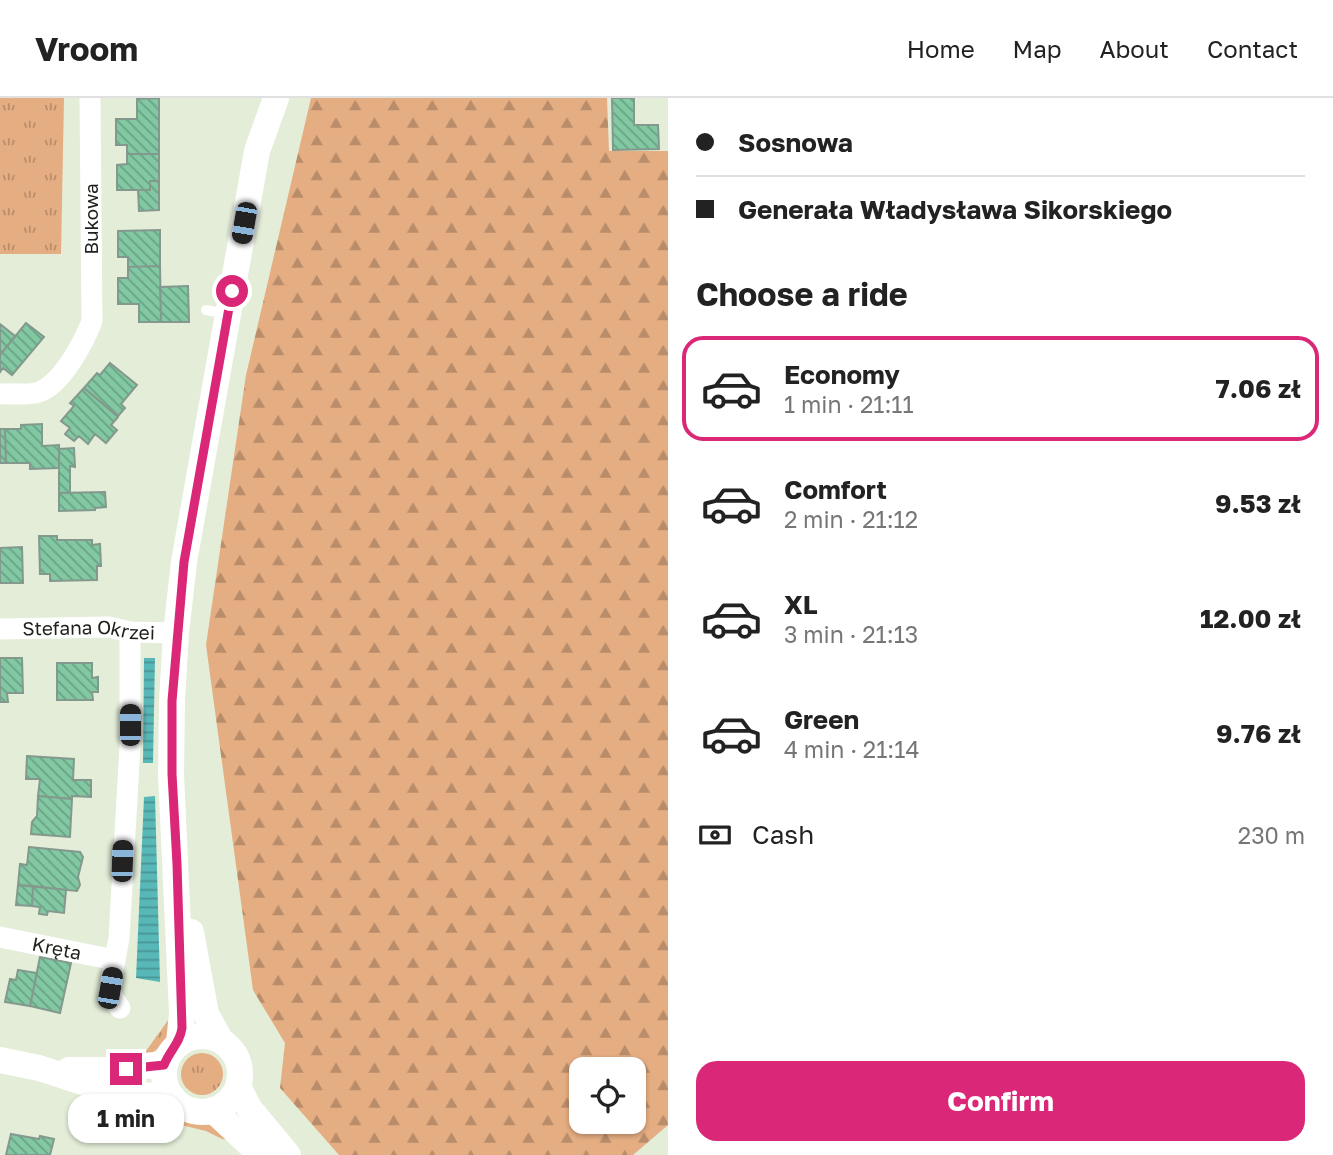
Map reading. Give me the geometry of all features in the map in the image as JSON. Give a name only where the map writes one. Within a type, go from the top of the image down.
[{"type":"street","name":"Bukowa","points":[[0,394],[37,393],[49,387],[81,347],[92,321],[90,98]]},
{"type":"street","points":[[257,151],[260,98]]},
{"type":"street","points":[[179,1042],[182,1028],[172,774],[176,633],[217,312],[257,151],[276,98]]},
{"type":"street","name":"Stefana Okrzei","points":[[0,629],[109,627],[130,632],[176,633]]},
{"type":"street","points":[[120,1008],[109,992],[119,938],[130,746],[130,632]]},
{"type":"street","points":[[177,864],[206,1014],[221,1041],[238,1061],[240,1069],[237,1086],[228,1101],[213,1110],[195,1111],[179,1104],[164,1082],[164,1065],[173,1048],[179,1042],[195,1036],[205,1035],[221,1041]]},
{"type":"street","name":"Kręta","points":[[0,937],[115,960]]},
{"type":"street","points":[[0,1060],[39,1068],[113,1092],[173,1098]]},
{"type":"street","points":[[39,1068],[107,1070],[164,1065]]},
{"type":"street","points":[[237,1086],[243,1100],[288,1155]]},
{"type":"street","points":[[213,1110],[261,1155]]},
{"type":"green space","points":[[0,98],[64,98],[61,254],[0,254]]},
{"type":"green space","points":[[311,98],[607,98],[609,151],[668,151],[668,1125],[633,1155],[339,1155],[280,1088],[285,1043],[253,990],[206,645],[246,375]]},
{"type":"green space","points":[[174,1012],[165,1041],[156,1050],[141,1058]]},
{"type":"green space","points":[[202,1053],[217,1059],[223,1074],[217,1089],[202,1095],[187,1089],[181,1074],[187,1059]]},
{"type":"green space","points":[[146,1104],[170,1111],[187,1121],[210,1125],[228,1140],[177,1124]]},
{"type":"water","points":[[144,658],[155,658],[153,763],[143,763]]},
{"type":"water","points":[[155,796],[160,982],[136,978],[144,797]]},
{"type":"building","points":[[159,98],[159,154],[127,154],[127,145],[116,145],[116,119],[137,119],[137,99]]},
{"type":"building","points":[[612,98],[634,98],[634,125],[658,125],[659,149],[613,150]]},
{"type":"building","points":[[127,154],[159,154],[159,181],[150,181],[150,190],[117,190],[117,165],[127,164]]},
{"type":"building","points":[[150,181],[159,181],[159,210],[139,211],[138,190],[150,190]]},
{"type":"building","points":[[160,230],[160,266],[128,267],[128,257],[118,257],[118,231]]},
{"type":"building","points":[[160,266],[161,322],[139,322],[139,304],[118,304],[118,278],[128,278],[128,267]]},
{"type":"building","points":[[188,286],[189,322],[161,322],[160,287]]},
{"type":"building","points":[[26,323],[44,337],[12,375],[3,368],[0,372],[0,355]]},
{"type":"building","points":[[0,324],[15,336],[0,355]]},
{"type":"building","points":[[110,363],[137,385],[121,404],[125,408],[118,416],[84,388]]},
{"type":"building","points":[[84,388],[118,417],[111,425],[117,430],[106,443],[95,434],[88,444],[79,436],[74,441],[65,434],[70,428],[61,421],[74,406],[70,403]]},
{"type":"building","points":[[42,424],[42,446],[59,445],[59,468],[30,469],[30,463],[6,463],[5,429],[21,429],[21,425]]},
{"type":"building","points":[[0,429],[5,429],[6,463],[0,463]]},
{"type":"building","points":[[74,448],[75,467],[70,466],[70,493],[59,493],[59,449]]},
{"type":"building","points":[[105,492],[106,507],[59,511],[59,493]]},
{"type":"building","points":[[39,536],[57,536],[57,540],[92,540],[92,545],[100,544],[101,566],[97,566],[97,580],[50,581],[50,574],[40,574]]},
{"type":"building","points":[[22,547],[23,583],[0,583],[0,548]]},
{"type":"building","points":[[0,658],[22,658],[23,693],[7,693],[8,702],[0,702]]},
{"type":"building","points":[[57,663],[92,663],[92,678],[98,677],[98,692],[92,692],[93,700],[57,700]]},
{"type":"building","points":[[27,756],[74,759],[73,780],[91,780],[91,797],[72,796],[72,799],[38,796],[40,779],[26,779]]},
{"type":"building","points":[[38,796],[72,799],[70,837],[31,834],[32,822],[37,816]]},
{"type":"building","points":[[29,847],[80,852],[83,857],[77,891],[18,885],[20,864],[27,865]]},
{"type":"building","points":[[18,885],[33,886],[32,906],[16,905]]},
{"type":"building","points":[[33,886],[66,890],[64,913],[48,911],[47,915],[39,914],[40,907],[32,906]]},
{"type":"building","points":[[40,957],[71,963],[60,1013],[30,1006]]},
{"type":"building","points":[[18,970],[37,973],[30,1006],[5,1002],[10,979],[16,980]]},
{"type":"building","points":[[11,1134],[54,1139],[50,1155],[6,1155]]},
{"type":"route","points":[[126,1069],[164,1065],[167,1056],[179,1042],[182,1028],[172,774],[176,633],[184,562],[232,291]]}]
